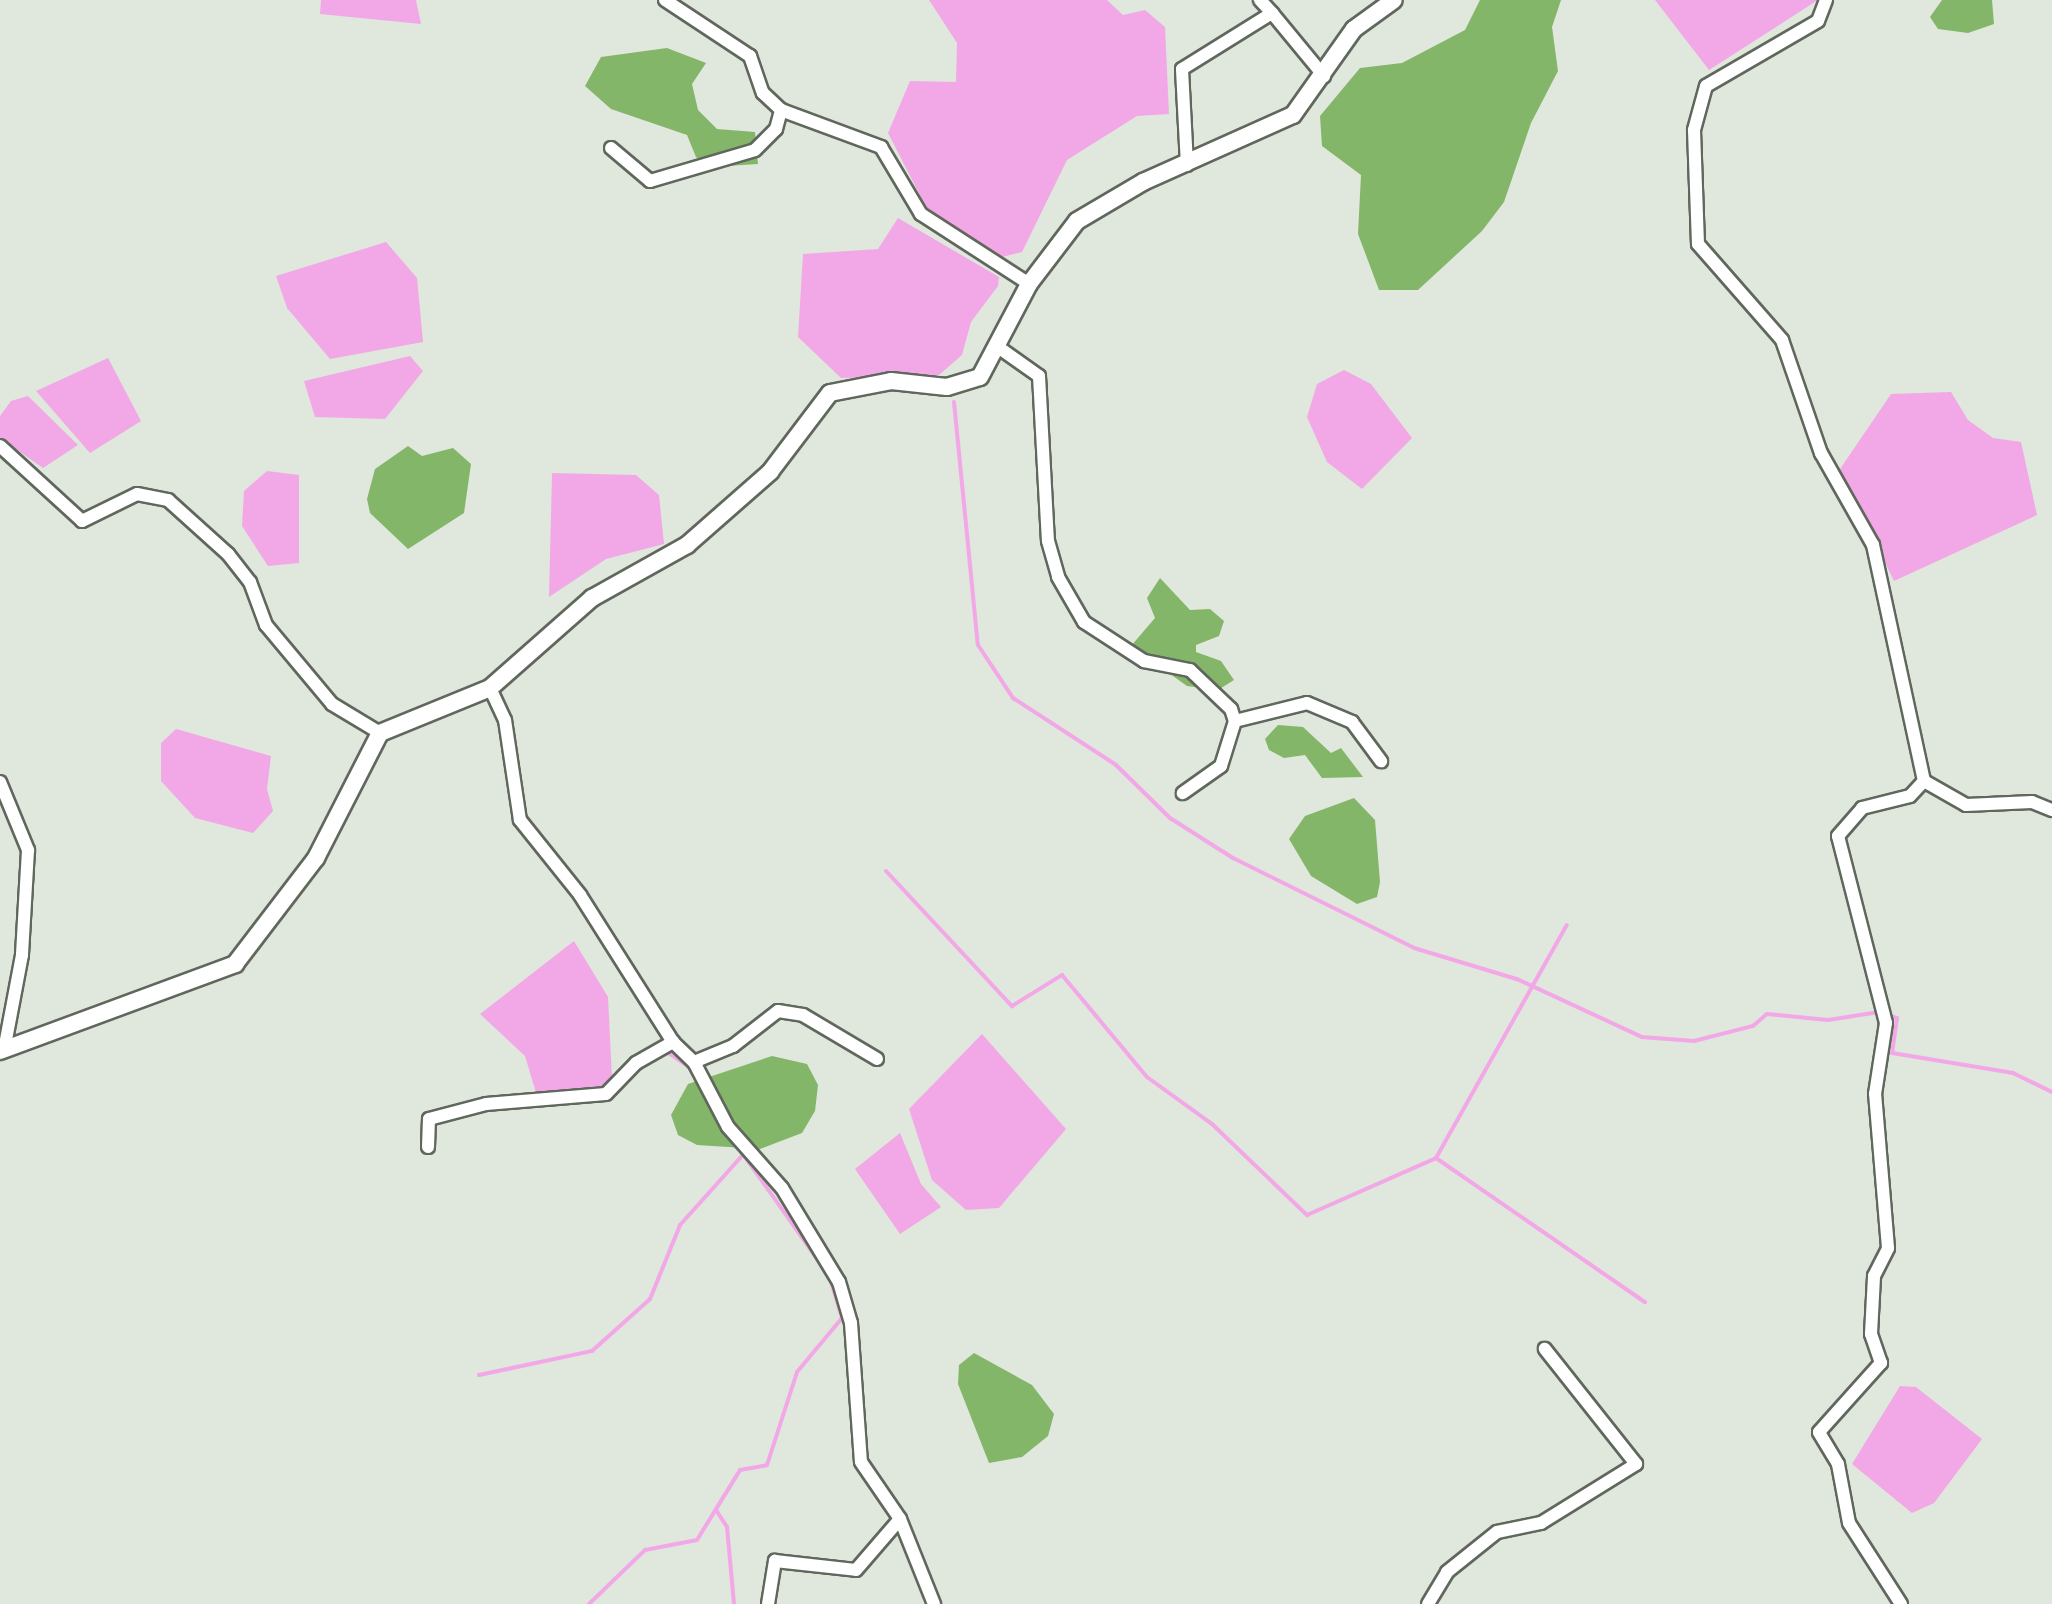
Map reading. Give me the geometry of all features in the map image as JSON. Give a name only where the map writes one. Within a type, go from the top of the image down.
[{"type":"street","points":[[665,0],[750,56],[763,93],[781,110],[881,147],[921,214],[1029,284]]},
{"type":"street","points":[[1260,0],[1324,76]]},
{"type":"street","points":[[1826,0],[1818,21],[1706,86],[1694,130],[1692,212],[1698,244],[1782,340],[1821,453],[1873,545],[1924,781],[1966,805],[2032,802],[2052,810]]},
{"type":"street","points":[[2,1050],[235,964],[316,858],[380,733],[490,688],[592,598],[687,545],[727,513],[830,393],[891,381],[969,384],[998,347],[1029,284],[1077,221],[1105,201],[1274,128],[1324,76],[1354,29],[1391,1]]},
{"type":"street","points":[[1187,165],[1182,69],[1272,13]]},
{"type":"street","points":[[611,148],[650,181],[755,150],[776,129],[781,110]]},
{"type":"street","points":[[998,347],[1039,376],[1048,541],[1058,577],[1084,622],[1144,661],[1190,670],[1235,721]]},
{"type":"street","points":[[0,446],[82,521],[137,494],[168,500],[228,554],[250,582],[266,625],[332,704],[380,733]]},
{"type":"street","points":[[490,688],[505,720],[520,820],[580,895],[673,1042],[694,1062],[728,1127],[782,1188],[839,1282],[851,1323],[861,1462],[900,1519],[934,1604]]},
{"type":"street","points":[[1235,721],[1307,703],[1352,722],[1381,761]]},
{"type":"street","points":[[1183,793],[1221,766],[1235,721]]},
{"type":"street","points":[[1901,1604],[1849,1523],[1838,1464],[1819,1432],[1881,1363],[1871,1334],[1874,1276],[1888,1248],[1875,1094],[1884,1014],[1838,836],[1862,808],[1910,796],[1924,781]]},
{"type":"street","points":[[0,782],[28,850],[22,955],[2,1050]]},
{"type":"street","points":[[694,1062],[733,1046],[778,1011],[803,1015],[877,1059]]},
{"type":"street","points":[[428,1147],[429,1119],[486,1104],[606,1094],[636,1063],[673,1042]]},
{"type":"street","points":[[1428,1604],[1447,1572],[1497,1532],[1541,1523],[1636,1464],[1545,1349]]},
{"type":"street","points":[[768,1604],[775,1561],[856,1570],[900,1519]]},
{"type":"green space","points":[[1480,0],[1561,0],[1552,27],[1558,71],[1531,123],[1504,202],[1482,231],[1418,290],[1379,290],[1358,234],[1361,175],[1322,146],[1320,116],[1360,68],[1402,63],[1465,30]]},
{"type":"green space","points":[[1942,0],[1992,0],[1994,24],[1968,33],[1938,29],[1930,17]]},
{"type":"green space","points":[[667,48],[706,63],[692,84],[698,110],[717,129],[755,132],[758,164],[711,167],[696,157],[687,135],[611,109],[585,86],[601,57]]},
{"type":"green space","points":[[408,446],[422,456],[453,448],[471,464],[464,513],[408,549],[370,513],[367,499],[375,469]]},
{"type":"green space","points":[[1160,578],[1190,610],[1210,609],[1224,621],[1219,636],[1196,645],[1196,652],[1221,661],[1234,680],[1218,690],[1187,686],[1131,646],[1155,618],[1147,598]]},
{"type":"green space","points":[[1278,725],[1303,727],[1331,753],[1341,748],[1363,777],[1322,778],[1305,755],[1284,758],[1269,750],[1265,739]]},
{"type":"green space","points":[[1354,798],[1375,820],[1380,882],[1377,897],[1357,904],[1311,876],[1289,839],[1305,816]]},
{"type":"green space","points":[[772,1056],[807,1064],[818,1085],[815,1111],[802,1133],[760,1149],[697,1145],[678,1135],[671,1115],[688,1084]]},
{"type":"green space","points":[[974,1353],[1032,1385],[1054,1414],[1048,1436],[1022,1457],[989,1463],[958,1384],[959,1365]]},
{"type":"shaded area","points":[[321,0],[416,0],[421,24],[320,14]]},
{"type":"shaded area","points":[[929,0],[1107,0],[1123,15],[1145,10],[1165,27],[1169,114],[1137,116],[1067,160],[1022,252],[998,258],[926,207],[888,133],[910,81],[956,82],[957,43]]},
{"type":"shaded area","points":[[1655,0],[1818,0],[1709,70]]},
{"type":"shaded area","points":[[898,218],[999,277],[998,286],[971,322],[962,355],[939,375],[841,378],[798,337],[803,254],[878,249]]},
{"type":"shaded area","points":[[386,242],[417,278],[423,342],[330,359],[287,308],[276,276]]},
{"type":"shaded area","points":[[410,356],[423,371],[385,419],[315,417],[304,381]]},
{"type":"shaded area","points":[[108,358],[141,421],[90,453],[36,391]]},
{"type":"shaded area","points":[[1344,370],[1371,384],[1412,438],[1362,489],[1327,462],[1307,417],[1317,384]]},
{"type":"shaded area","points":[[1951,392],[1968,420],[1993,438],[2021,442],[2037,515],[1894,581],[1840,469],[1891,394]]},
{"type":"shaded area","points":[[28,396],[78,445],[43,468],[0,438],[0,416],[11,401]]},
{"type":"shaded area","points":[[267,471],[299,475],[299,563],[268,566],[242,526],[244,491]]},
{"type":"shaded area","points":[[552,473],[636,475],[659,495],[664,544],[606,559],[549,597]]},
{"type":"shaded area","points":[[176,729],[271,756],[267,789],[273,811],[253,833],[195,818],[161,781],[161,743]]},
{"type":"shaded area","points":[[574,941],[608,997],[612,1078],[606,1087],[537,1096],[525,1056],[480,1014]]},
{"type":"shaded area","points":[[982,1034],[1066,1129],[999,1208],[966,1210],[932,1180],[909,1109]]},
{"type":"shaded area","points":[[900,1133],[921,1184],[941,1207],[900,1234],[855,1169]]},
{"type":"shaded area","points":[[1900,1386],[1916,1387],[1982,1439],[1934,1503],[1912,1513],[1852,1464]]},
{"type":"waterway","points":[[954,402],[978,645],[1013,698],[1116,765],[1170,818],[1233,858],[1414,948],[1517,979],[1642,1037],[1694,1041],[1753,1026],[1767,1014],[1828,1020],[1879,1012]]},
{"type":"waterway","points":[[886,871],[1012,1006],[1062,975],[1147,1077],[1212,1124],[1307,1215],[1436,1158],[1567,925]]},
{"type":"waterway","points":[[1888,1015],[1897,1018],[1892,1053],[2013,1073],[2052,1092]]},
{"type":"waterway","points":[[669,1053],[693,1070]]},
{"type":"waterway","points":[[736,1144],[825,1270]]},
{"type":"waterway","points":[[479,1375],[592,1351],[650,1299],[680,1225],[742,1156]]},
{"type":"waterway","points":[[1436,1158],[1645,1302]]},
{"type":"waterway","points":[[589,1604],[645,1550],[697,1540],[740,1470],[767,1465],[797,1372],[842,1318],[830,1278]]},
{"type":"waterway","points":[[716,1510],[727,1527],[734,1604]]}]
